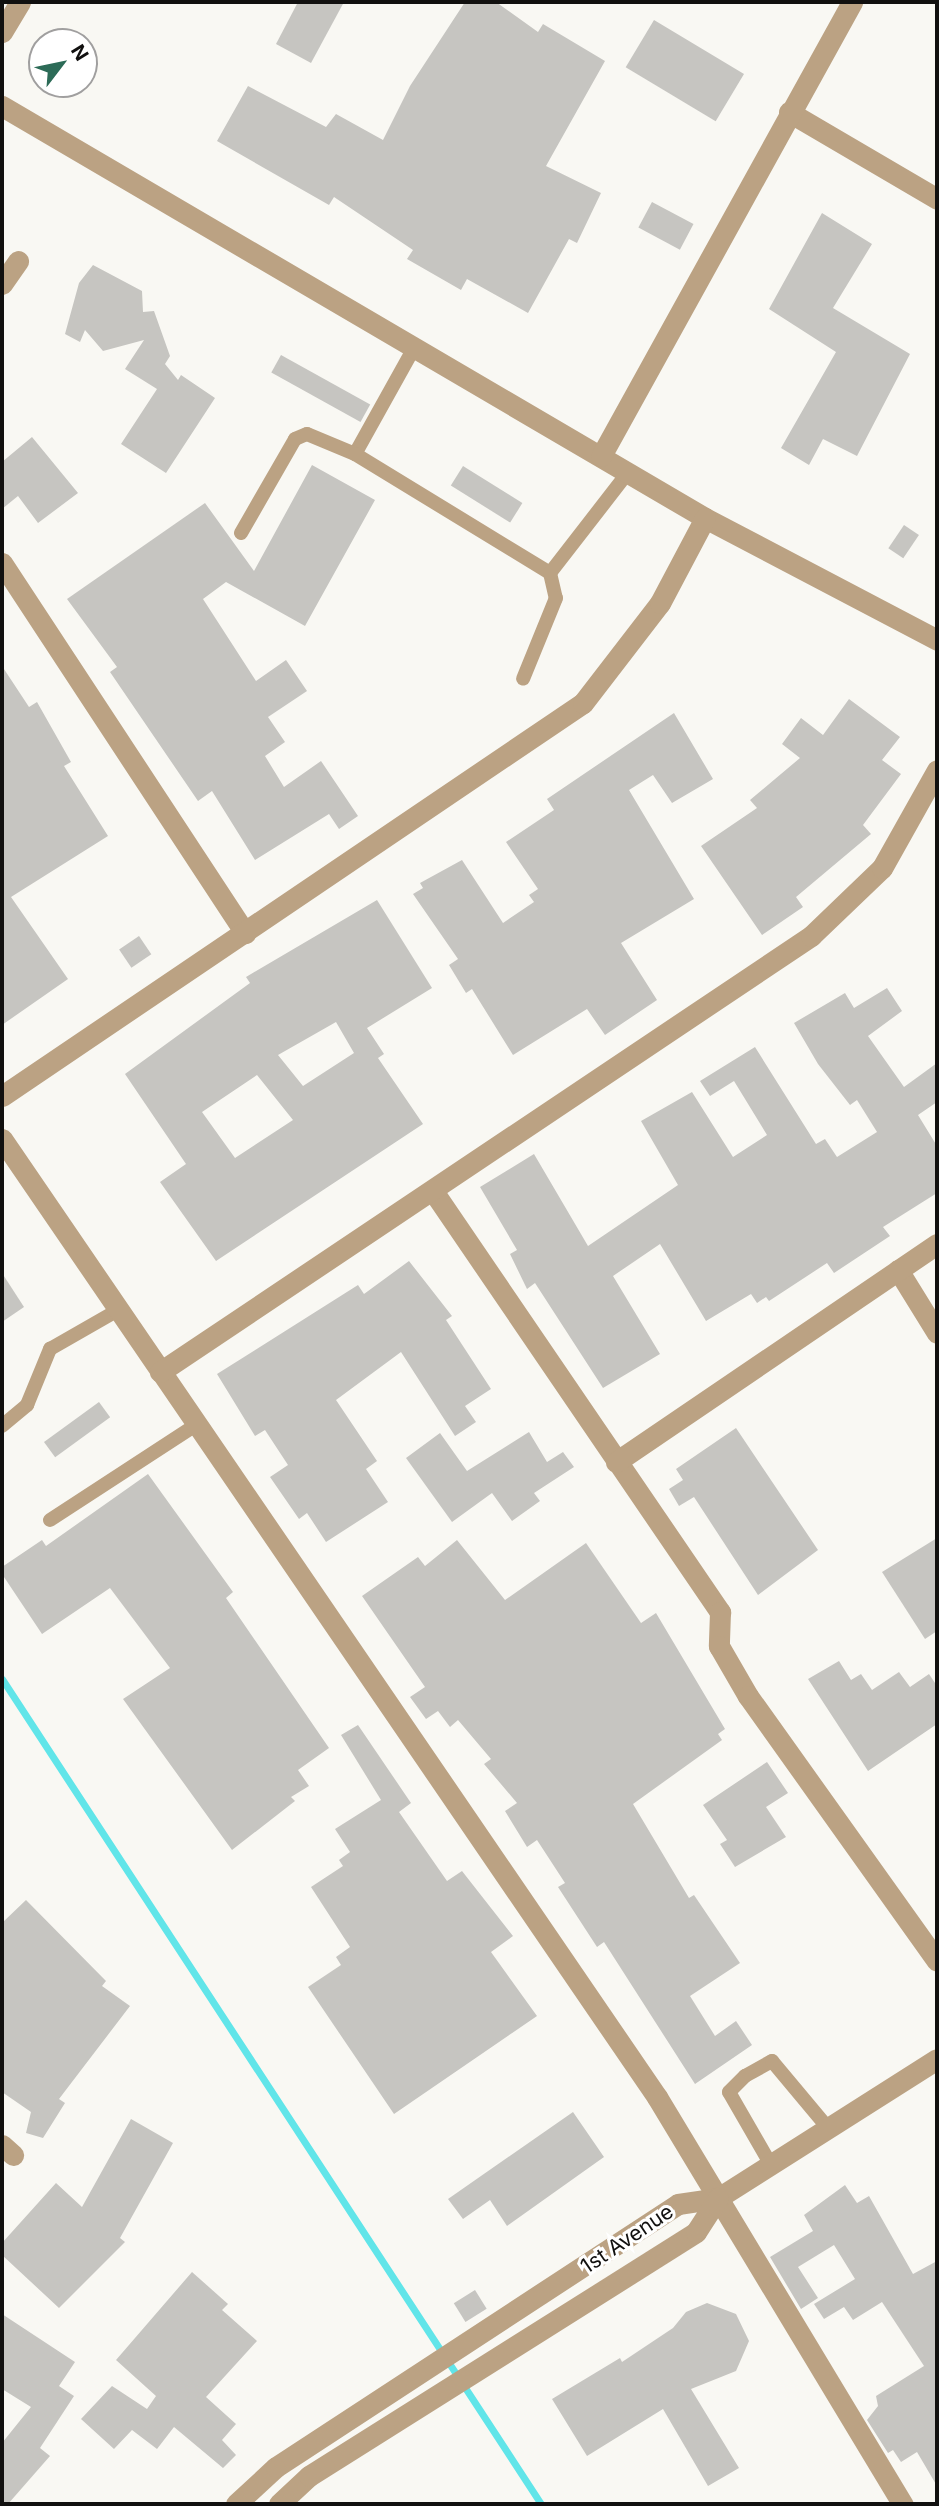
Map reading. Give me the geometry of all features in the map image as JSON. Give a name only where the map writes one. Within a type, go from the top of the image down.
[{"type":"street","points":[[2,32],[20,2]]},
{"type":"street","points":[[601,456],[852,2]]},
{"type":"street","points":[[2,106],[414,350],[629,471],[705,518],[937,640]]},
{"type":"street","points":[[789,112],[937,199]]},
{"type":"street","points":[[2,284],[18,261]]},
{"type":"street","points":[[2,1096],[583,703],[660,603],[705,518]]},
{"type":"street","points":[[2,563],[244,933]]},
{"type":"street","points":[[159,1372],[811,936],[881,868],[937,769]]},
{"type":"street","points":[[2,1139],[194,1426],[657,2096],[903,2504]]},
{"type":"street","points":[[433,1191],[720,1612],[719,1646],[748,1696],[937,1961]]},
{"type":"street","points":[[616,1462],[937,1244]]},
{"type":"street","points":[[898,1270],[937,1333]]},
{"type":"street","points":[[718,2198],[937,2059]]},
{"type":"street","name":"1st Avenue","points":[[236,2504],[276,2467],[555,2287],[678,2204],[718,2198]]},
{"type":"street","name":"1st Avenue","points":[[279,2504],[347,2452],[696,2232],[718,2198]]},
{"type":"lane","points":[[355,454],[414,350]]},
{"type":"lane","points":[[241,533],[295,439],[307,434],[355,454],[550,573],[556,598],[523,679]]},
{"type":"lane","points":[[550,573],[629,471]]},
{"type":"lane","points":[[2,1426],[27,1405],[50,1349],[118,1310]]},
{"type":"lane","points":[[50,1520],[194,1426]]},
{"type":"lane","points":[[771,2165],[729,2092],[745,2076],[772,2061],[828,2128]]},
{"type":"building","points":[[298,2],[344,2],[311,63],[276,44]]},
{"type":"building","points":[[465,2],[496,2],[538,32],[543,24],[605,61],[546,166],[601,193],[577,243],[569,239],[528,313],[467,279],[461,290],[407,259],[413,250],[334,197],[329,205],[217,141],[248,86],[326,127],[336,114],[383,140],[410,86]]},
{"type":"building","points":[[654,20],[744,74],[716,121],[626,67]]},
{"type":"building","points":[[652,202],[693,224],[680,250],[638,228]]},
{"type":"building","points":[[822,213],[872,244],[833,308],[910,354],[857,456],[823,439],[809,465],[781,448],[836,352],[769,309]]},
{"type":"building","points":[[93,265],[142,291],[143,312],[154,311],[170,356],[165,364],[178,380],[181,375],[215,398],[166,473],[121,444],[157,389],[125,369],[144,340],[103,351],[85,330],[80,342],[65,334],[79,283]]},
{"type":"building","points":[[281,355],[370,404],[361,422],[271,372]]},
{"type":"building","points":[[32,437],[78,493],[38,523],[18,496],[2,509],[2,462]]},
{"type":"building","points":[[312,465],[375,500],[305,626],[226,582],[203,599],[256,681],[286,660],[307,691],[268,717],[285,742],[265,756],[284,787],[321,761],[358,816],[339,829],[329,814],[255,860],[212,791],[198,801],[110,672],[117,667],[67,599],[205,503],[254,571]]},
{"type":"building","points":[[463,466],[522,503],[510,523],[451,486]]},
{"type":"building","points":[[904,525],[919,535],[903,558],[888,548]]},
{"type":"building","points":[[2,666],[29,707],[37,702],[71,762],[64,766],[108,836],[11,897],[68,979],[2,1025]]},
{"type":"building","points":[[849,699],[900,737],[882,760],[901,774],[863,825],[871,834],[796,897],[803,907],[762,935],[701,846],[757,808],[750,800],[800,758],[782,744],[801,718],[823,735]]},
{"type":"building","points":[[674,713],[713,779],[672,803],[653,775],[629,790],[694,899],[621,943],[657,1000],[605,1035],[587,1009],[513,1055],[472,989],[466,993],[449,965],[458,959],[413,894],[423,888],[420,883],[462,860],[503,923],[534,902],[529,895],[538,889],[506,842],[554,810],[547,799]]},
{"type":"building","points":[[377,900],[432,988],[367,1028],[384,1054],[378,1058],[423,1124],[216,1261],[160,1182],[186,1164],[125,1074],[250,983],[246,977]],"holes":[[[336,1022],[354,1053],[303,1086],[278,1055]],[[257,1075],[293,1120],[235,1158],[202,1112]]]},
{"type":"building","points":[[139,936],[151,954],[131,968],[119,949]]},
{"type":"building","points":[[887,988],[902,1011],[868,1036],[904,1087],[937,1063],[937,1102],[918,1115],[937,1146],[937,1193],[883,1227],[890,1236],[834,1273],[827,1263],[769,1301],[766,1297],[757,1303],[751,1294],[706,1321],[660,1244],[613,1276],[660,1354],[603,1388],[535,1283],[527,1289],[510,1254],[517,1250],[480,1187],[534,1154],[588,1246],[678,1185],[641,1121],[692,1092],[733,1157],[767,1135],[734,1081],[710,1096],[700,1081],[755,1047],[816,1144],[825,1139],[837,1157],[877,1132],[857,1100],[850,1105],[818,1064],[794,1023],[845,993],[854,1008]]},
{"type":"building","points":[[409,1261],[452,1316],[446,1320],[491,1389],[465,1406],[476,1422],[455,1436],[401,1352],[336,1400],[377,1461],[366,1469],[388,1502],[326,1542],[307,1513],[299,1519],[270,1477],[288,1465],[265,1430],[255,1436],[217,1374],[358,1285],[364,1294]]},
{"type":"building","points":[[2,1273],[24,1307],[2,1322]]},
{"type":"building","points":[[99,1402],[110,1417],[55,1457],[44,1442]]},
{"type":"building","points":[[736,1428],[818,1550],[758,1595],[694,1497],[679,1506],[669,1489],[683,1480],[676,1469]]},
{"type":"building","points":[[529,1432],[547,1462],[563,1452],[574,1467],[534,1493],[540,1501],[512,1521],[492,1493],[452,1522],[406,1458],[440,1433],[467,1471]]},
{"type":"building","points":[[148,1474],[233,1592],[226,1598],[329,1748],[298,1770],[309,1786],[291,1797],[295,1801],[232,1850],[123,1699],[170,1668],[110,1588],[42,1634],[2,1574],[2,1567],[42,1540],[46,1546]]},
{"type":"building","points":[[937,1538],[937,1631],[925,1639],[882,1572]]},
{"type":"building","points":[[457,1540],[505,1600],[586,1543],[641,1623],[656,1613],[725,1729],[718,1734],[722,1740],[633,1804],[689,1898],[694,1895],[740,1963],[690,1996],[715,2036],[736,2021],[752,2045],[695,2084],[604,1942],[597,1947],[558,1887],[565,1883],[537,1840],[527,1847],[505,1811],[517,1803],[484,1764],[491,1759],[458,1720],[450,1727],[438,1711],[426,1719],[410,1697],[425,1687],[362,1596],[418,1557],[425,1566]]},
{"type":"building","points":[[839,1661],[851,1680],[861,1674],[872,1690],[899,1672],[910,1687],[929,1674],[937,1686],[937,1724],[868,1771],[808,1679]]},
{"type":"building","points":[[358,1725],[411,1803],[399,1812],[447,1881],[462,1871],[513,1936],[491,1952],[537,2016],[394,2114],[308,1987],[341,1965],[336,1957],[350,1947],[311,1887],[343,1866],[339,1860],[350,1852],[335,1829],[381,1800],[341,1735]]},
{"type":"building","points":[[767,1762],[788,1793],[766,1807],[786,1837],[735,1867],[720,1844],[727,1840],[703,1805]]},
{"type":"building","points":[[26,1900],[106,1981],[102,1986],[130,2006],[59,2099],[65,2103],[43,2138],[26,2133],[31,2112],[2,2092],[2,1923]]},
{"type":"building","points":[[573,2112],[604,2157],[507,2226],[490,2200],[463,2219],[448,2199]]},
{"type":"building","points":[[131,2119],[173,2143],[120,2238],[125,2242],[59,2308],[2,2255],[2,2243],[56,2183],[82,2207]]},
{"type":"building","points":[[845,2185],[857,2203],[869,2196],[913,2274],[937,2261],[937,2486],[917,2452],[901,2462],[893,2450],[888,2453],[867,2420],[878,2406],[876,2396],[924,2366],[882,2302],[853,2320],[844,2307],[824,2319],[814,2304],[855,2279],[834,2245],[798,2267],[818,2298],[801,2309],[770,2257],[813,2231],[804,2215]]},
{"type":"building","points":[[192,2272],[228,2304],[222,2310],[257,2341],[206,2397],[236,2424],[222,2440],[236,2455],[223,2468],[174,2427],[157,2449],[132,2430],[114,2449],[81,2419],[112,2386],[147,2409],[156,2396],[116,2360]]},
{"type":"building","points":[[475,2290],[487,2309],[465,2322],[454,2303]]},
{"type":"building","points":[[707,2303],[736,2314],[749,2341],[736,2371],[691,2389],[739,2468],[708,2486],[663,2409],[587,2456],[552,2399],[620,2358],[622,2362],[673,2328],[686,2312]]},
{"type":"building","points":[[2,2314],[75,2362],[59,2386],[74,2396],[40,2448],[50,2456],[8,2504],[2,2504],[2,2443],[31,2407],[2,2389]]},
{"type":"waterway","points":[[2,1679],[541,2504]]}]
